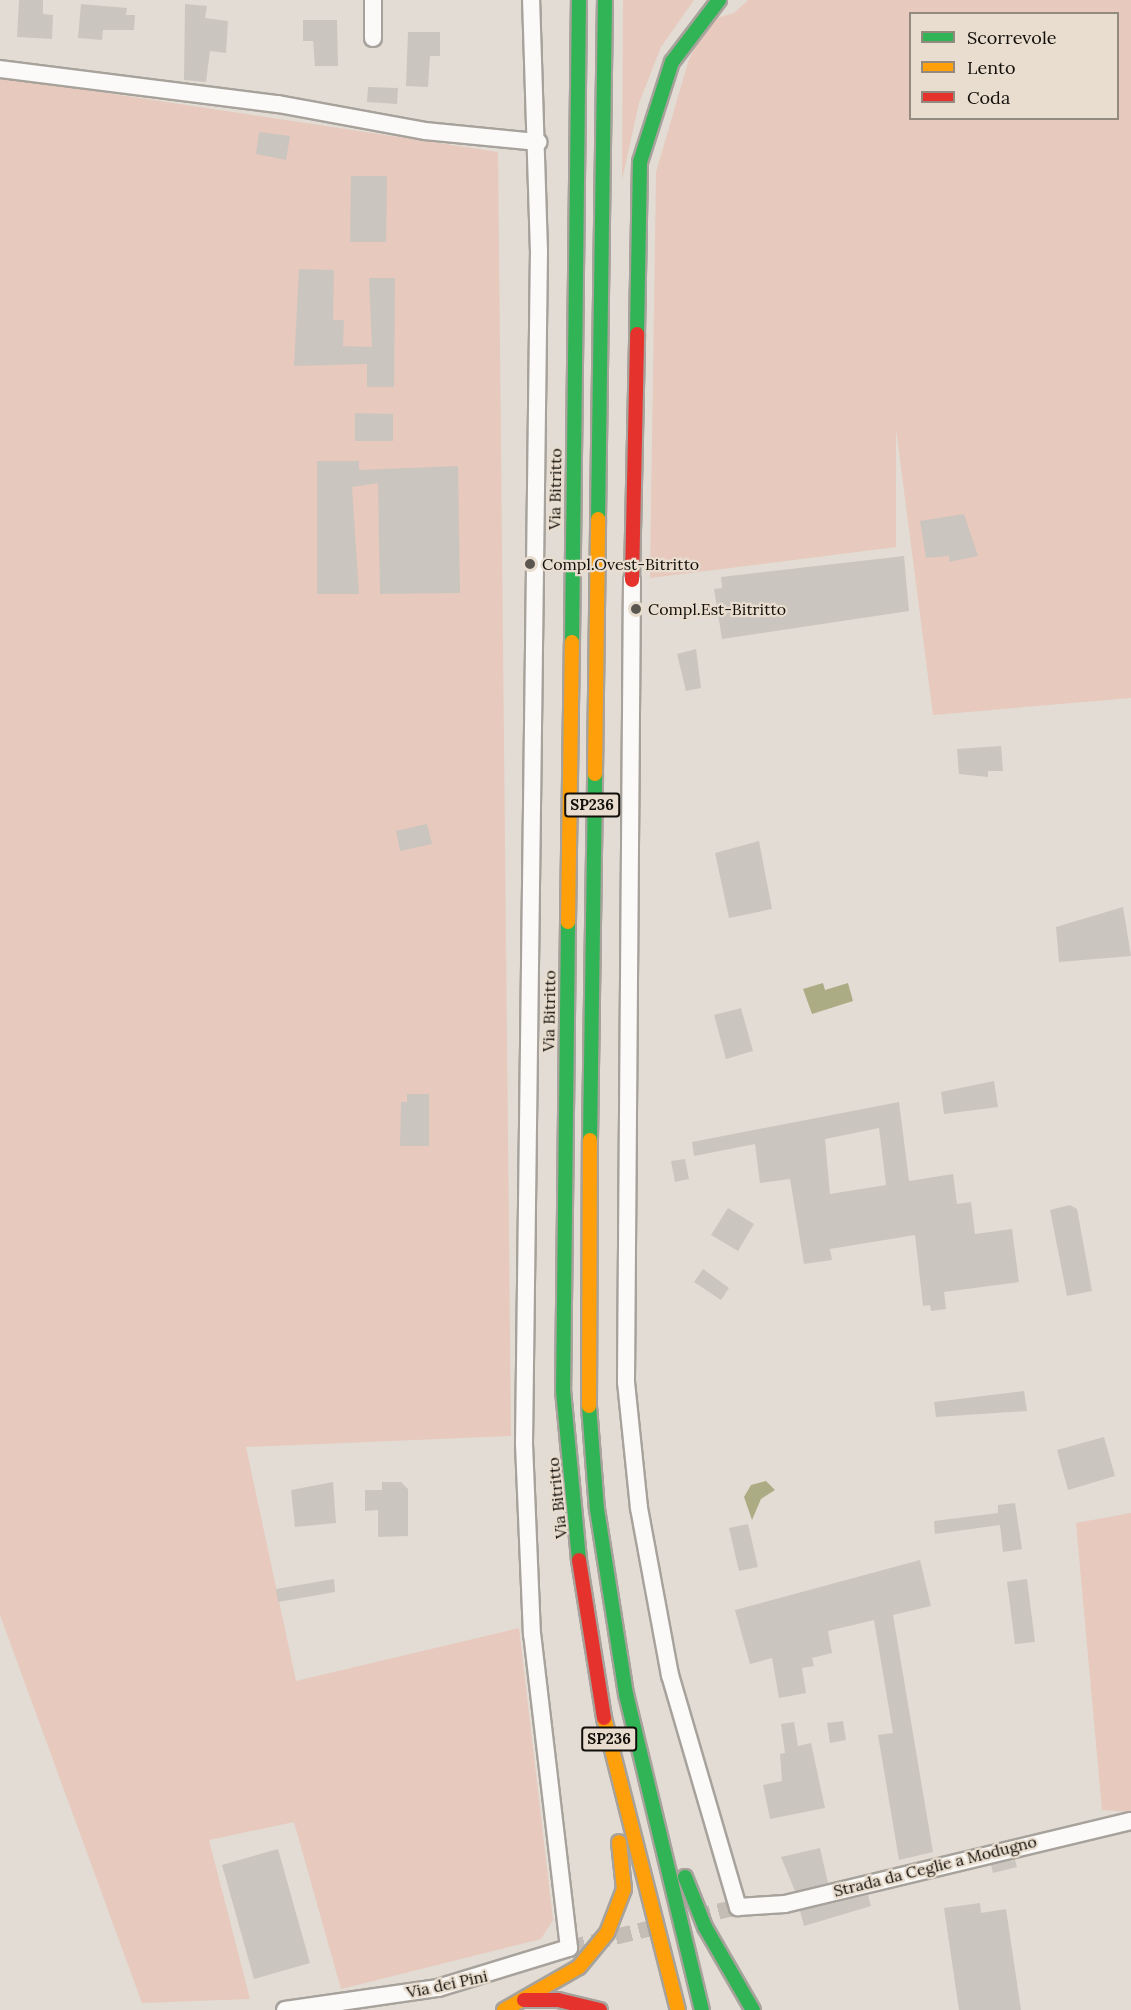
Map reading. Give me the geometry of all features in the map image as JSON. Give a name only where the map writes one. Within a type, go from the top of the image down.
[{"type":"highway","name":"Via Bitritto","points":[[579,0],[562,1322],[570,1463],[602,1707],[678,2010]]},
{"type":"highway","name":"SP236","points":[[605,0],[601,143],[586,1317],[597,1509],[611,1609],[648,1797],[702,2010]]},
{"type":"highway","points":[[601,143],[620,0]]},
{"type":"highway","points":[[632,580],[640,162],[672,62],[718,0]]},
{"type":"highway","points":[[504,2010],[579,1967],[595,1951],[624,1889],[572,1609],[566,1560],[570,1463]]},
{"type":"highway","points":[[611,1609],[638,1685],[688,1887],[753,2010]]},
{"type":"highway","points":[[521,2000],[558,2000],[600,2010]]},
{"type":"street","points":[[373,0],[373,38]]},
{"type":"street","points":[[0,69],[538,142],[531,0]]},
{"type":"street","name":"Via dei Pini","points":[[285,2010],[438,1988],[569,1948],[532,1635],[524,1443],[538,142]]},
{"type":"street","name":"Strada da Ceglie a Modugno","points":[[632,580],[626,1382],[639,1508],[670,1675],[738,1907],[785,1904],[1131,1821]]},
{"type":"shaded area","points":[[623,0],[694,0],[661,47],[639,103],[622,180]]},
{"type":"shaded area","points":[[748,0],[1131,0],[1131,698],[933,715],[896,429],[896,547],[650,578],[656,172],[689,59],[710,20],[734,13]]},
{"type":"shaded area","points":[[0,77],[498,152],[511,1436],[246,1447],[296,1681],[519,1628],[553,1920],[541,1939],[341,1989],[294,1822],[209,1840],[250,1999],[142,2003],[0,1615]]},
{"type":"shaded area","points":[[823,983],[825,990],[848,983],[853,1001],[812,1014],[803,989]]},
{"type":"shaded area","points":[[766,1481],[775,1490],[761,1499],[752,1520],[744,1497],[751,1485]]},
{"type":"shaded area","points":[[1131,1513],[1131,1812],[1102,1810],[1076,1523]]},
{"type":"building","points":[[19,0],[43,0],[43,14],[53,15],[52,39],[17,37]]},
{"type":"building","points":[[81,4],[127,8],[126,15],[135,15],[134,30],[103,30],[102,40],[78,38]]},
{"type":"building","points":[[185,4],[207,6],[205,18],[228,21],[226,53],[210,51],[206,82],[184,80]]},
{"type":"building","points":[[303,20],[337,20],[338,66],[315,66],[313,41],[303,41]]},
{"type":"building","points":[[408,32],[440,32],[440,56],[430,56],[428,87],[406,86]]},
{"type":"building","points":[[368,87],[398,88],[397,104],[367,102]]},
{"type":"building","points":[[259,132],[290,136],[286,160],[256,154]]},
{"type":"building","points":[[351,176],[387,176],[386,242],[350,242]]},
{"type":"building","points":[[299,269],[334,270],[333,320],[344,320],[343,346],[372,347],[369,278],[395,278],[394,387],[367,387],[367,364],[294,366]]},
{"type":"building","points":[[355,413],[393,414],[393,441],[355,441]]},
{"type":"building","points":[[317,461],[359,461],[359,470],[458,466],[460,593],[380,594],[378,483],[352,487],[359,594],[317,594]]},
{"type":"building","points":[[964,514],[978,556],[949,562],[949,556],[926,558],[920,521]]},
{"type":"building","points":[[904,556],[909,611],[722,639],[714,589],[722,588],[721,577]]},
{"type":"building","points":[[696,649],[701,688],[686,691],[677,654]]},
{"type":"building","points":[[1001,746],[1003,771],[988,771],[988,777],[959,774],[957,749]]},
{"type":"building","points":[[427,824],[432,844],[400,851],[396,831]]},
{"type":"building","points":[[759,841],[772,909],[729,918],[715,853]]},
{"type":"building","points":[[1123,907],[1131,956],[1059,962],[1056,927]]},
{"type":"building","points":[[741,1008],[753,1051],[726,1059],[714,1015]]},
{"type":"building","points":[[994,1081],[998,1107],[944,1114],[941,1092]]},
{"type":"building","points":[[407,1094],[429,1094],[429,1146],[400,1146],[401,1102],[407,1102]]},
{"type":"building","points":[[899,1102],[909,1181],[953,1174],[957,1204],[971,1202],[975,1234],[1012,1229],[1019,1282],[944,1292],[946,1309],[931,1311],[930,1305],[923,1306],[915,1235],[830,1249],[832,1260],[804,1264],[790,1179],[760,1183],[755,1144],[694,1156],[692,1142]],"holes":[[[879,1128],[886,1185],[830,1194],[825,1139]]]},
{"type":"building","points":[[685,1159],[689,1179],[675,1182],[671,1161]]},
{"type":"building","points":[[1070,1205],[1077,1209],[1092,1291],[1067,1296],[1050,1210]]},
{"type":"building","points":[[728,1208],[754,1224],[738,1251],[711,1235]]},
{"type":"building","points":[[703,1269],[729,1288],[721,1300],[694,1282]]},
{"type":"building","points":[[1024,1391],[1027,1411],[936,1417],[934,1402]]},
{"type":"building","points":[[1104,1437],[1115,1476],[1068,1490],[1057,1450]]},
{"type":"building","points":[[333,1482],[336,1523],[295,1527],[291,1490]]},
{"type":"building","points":[[382,1482],[401,1482],[408,1489],[408,1536],[378,1537],[378,1510],[365,1511],[365,1490],[382,1490]]},
{"type":"building","points":[[1015,1503],[1022,1549],[1003,1552],[1000,1525],[935,1534],[934,1521],[998,1513],[998,1505]]},
{"type":"building","points":[[748,1524],[758,1567],[739,1571],[729,1528]]},
{"type":"building","points":[[920,1560],[931,1606],[893,1615],[933,1852],[899,1860],[878,1735],[893,1733],[874,1620],[828,1631],[832,1653],[812,1658],[814,1666],[802,1668],[806,1693],[779,1698],[772,1658],[750,1664],[735,1610]]},
{"type":"building","points":[[334,1579],[335,1592],[278,1602],[276,1589]]},
{"type":"building","points":[[1027,1579],[1035,1642],[1015,1644],[1007,1582]]},
{"type":"building","points":[[843,1721],[846,1740],[830,1743],[827,1723]]},
{"type":"building","points":[[794,1722],[798,1746],[811,1743],[825,1808],[770,1819],[763,1785],[782,1781],[780,1754],[785,1753],[781,1724]]},
{"type":"building","points":[[820,1848],[828,1883],[795,1891],[781,1857]]},
{"type":"building","points":[[278,1849],[310,1963],[254,1979],[222,1865]]},
{"type":"building","points":[[1015,1860],[1017,1867],[993,1873],[991,1865]]},
{"type":"building","points":[[868,1895],[871,1906],[804,1926],[800,1911]]},
{"type":"building","points":[[980,1903],[981,1913],[1006,1909],[1021,2010],[959,2010],[944,1908]]},
{"type":"tunnel","points":[[695,1917],[738,1907]]},
{"type":"tunnel","points":[[569,1948],[664,1925]]},
{"type":"traffic: fast","points":[[572,642],[579,0]]},
{"type":"traffic: fast","points":[[598,519],[605,0]]},
{"type":"traffic: fast","points":[[637,334],[640,162],[672,62],[719,0]]},
{"type":"traffic: fast","points":[[590,1140],[595,774]]},
{"type":"traffic: fast","points":[[568,922],[563,1390],[579,1560]]},
{"type":"traffic: fast","points":[[589,1406],[597,1509],[626,1694],[702,2010]]},
{"type":"traffic: fast","points":[[685,1877],[705,1927],[753,2010]]},
{"type":"traffic: slow","points":[[595,774],[598,519]]},
{"type":"traffic: slow","points":[[568,922],[572,642]]},
{"type":"traffic: slow","points":[[589,1406],[590,1140]]},
{"type":"traffic: slow","points":[[604,1718],[678,2010]]},
{"type":"traffic: slow","points":[[504,2010],[579,1967],[607,1933],[624,1889],[619,1842]]},
{"type":"traffic: jam","points":[[632,580],[637,334]]},
{"type":"traffic: jam","points":[[579,1560],[604,1718]]},
{"type":"traffic: jam","points":[[524,2000],[558,2000],[600,2010]]},
{"type":"place","name":"Compl.Ovest-Bitritto","points":[[530,564]]},
{"type":"place","name":"Compl.Est-Bitritto","points":[[636,609]]}]
